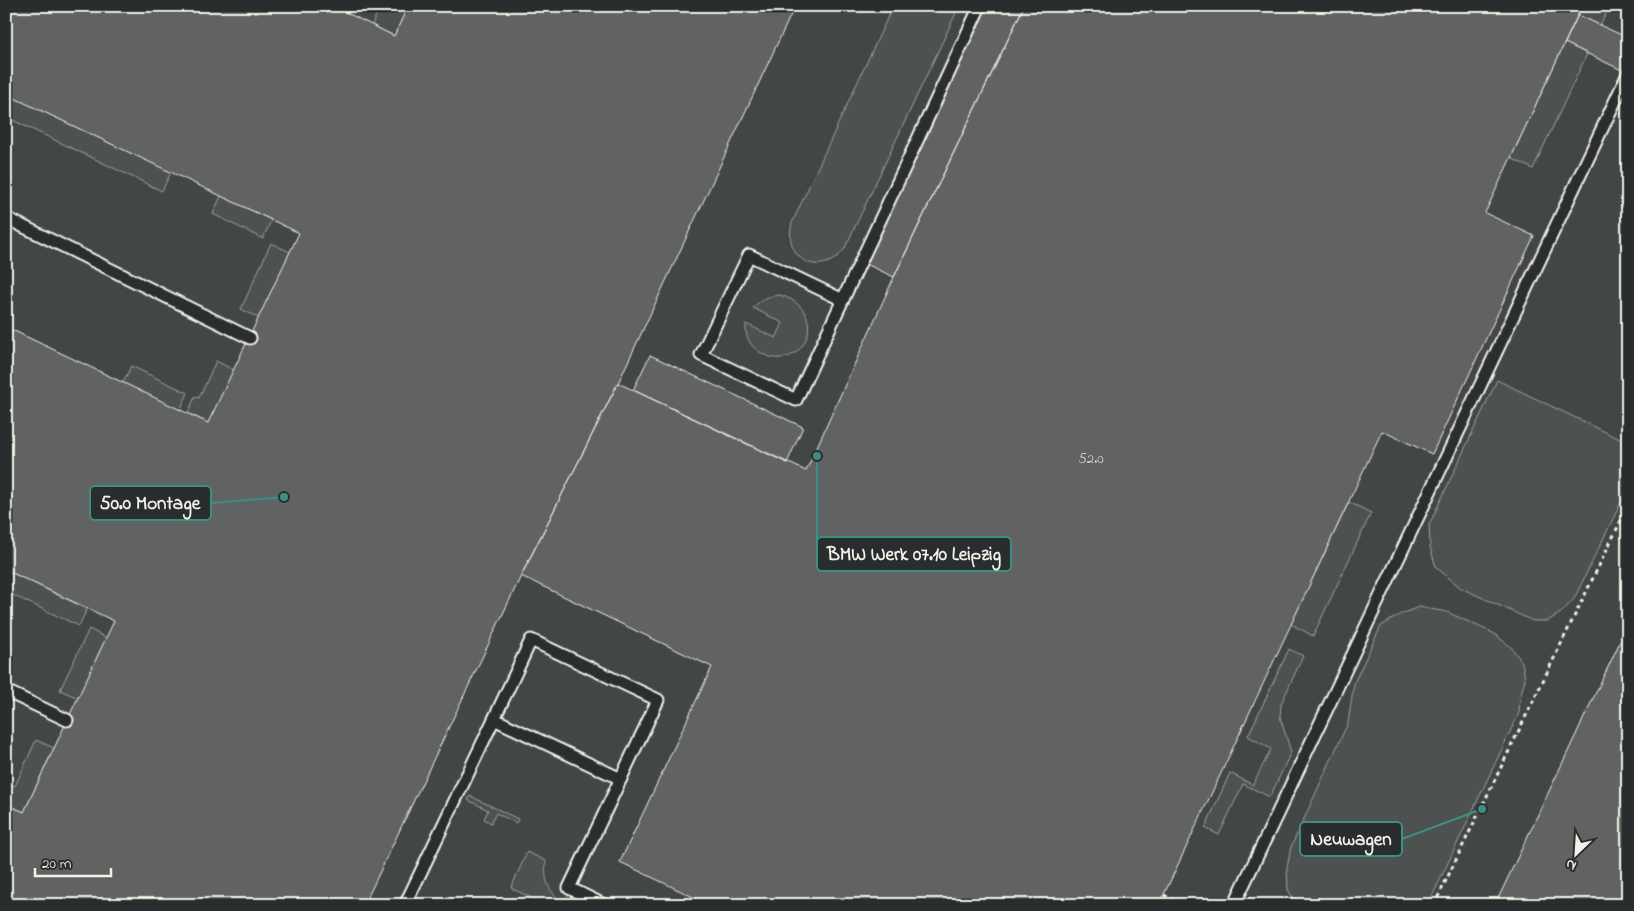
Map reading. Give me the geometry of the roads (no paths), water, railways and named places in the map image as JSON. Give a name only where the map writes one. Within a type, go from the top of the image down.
[{"type":"lane","points":[[843,300],[749,256],[701,355],[796,400],[843,300],[980,6]]},
{"type":"lane","points":[[1234,905],[1625,89],[1628,74]]},
{"type":"lane","points":[[6,218],[250,338]]},
{"type":"lane","points":[[405,905],[531,640],[658,700],[569,888],[604,905]]},
{"type":"lane","points":[[6,691],[67,720]]},
{"type":"lane","points":[[494,719],[621,779]]},
{"type":"place","name":"BMW Werk 07.10 Leipzig","points":[[817,456]]},
{"type":"place","name":"50.0 Montage","points":[[284,497]]},
{"type":"place","name":"Neuwagen","points":[[1482,809]]}]
